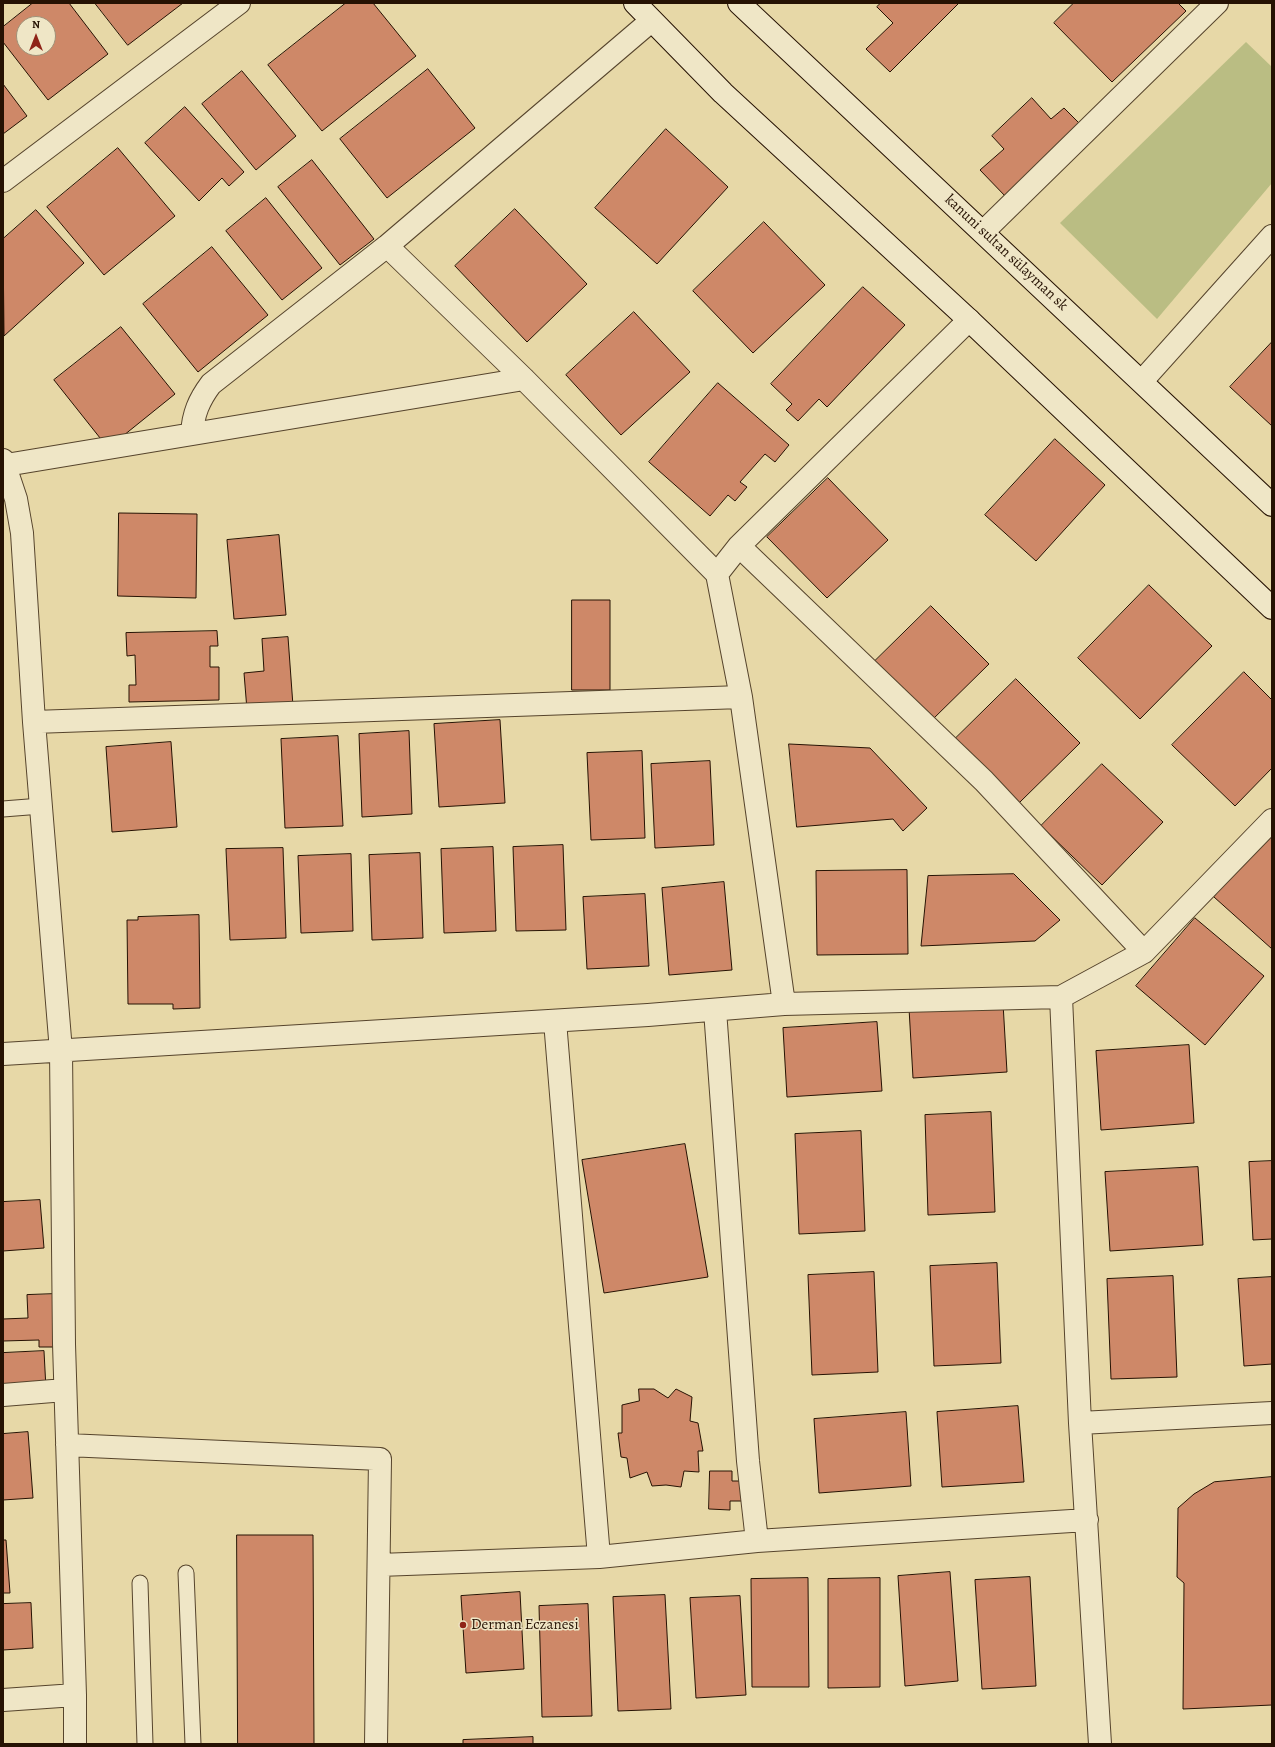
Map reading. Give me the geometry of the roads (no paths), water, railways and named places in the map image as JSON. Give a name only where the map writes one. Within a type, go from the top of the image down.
[{"type":"street","points":[[3,181],[239,3]]},
{"type":"street","points":[[635,3],[722,93],[969,320],[1272,608]]},
{"type":"street","name":"kanuni sultan sülayman sk","points":[[739,3],[1272,504]]},
{"type":"street","points":[[983,232],[1217,3]]},
{"type":"street","points":[[192,434],[195,410],[202,396],[211,384],[387,246],[651,21]]},
{"type":"street","points":[[1142,382],[1272,236]]},
{"type":"street","points":[[387,246],[524,379],[717,574],[741,697],[784,1004]]},
{"type":"street","points":[[717,574],[739,546],[969,320]]},
{"type":"street","points":[[75,1744],[75,1695],[65,1390],[61,1051],[34,722],[22,533],[16,499],[4,463],[192,434],[524,379]]},
{"type":"street","points":[[739,546],[984,781],[1144,952]]},
{"type":"street","points":[[34,722],[741,697]]},
{"type":"street","points":[[3,1054],[555,1021],[784,1004],[1061,997],[1144,952],[1272,820]]},
{"type":"street","points":[[1061,997],[1080,1423],[1100,1744]]},
{"type":"street","points":[[715,1010],[748,1461],[757,1541]]},
{"type":"street","points":[[555,1021],[599,1557]]},
{"type":"street","points":[[3,1395],[65,1390]]},
{"type":"street","points":[[1080,1423],[1272,1413]]},
{"type":"street","points":[[67,1446],[380,1459],[376,1744]]},
{"type":"street","points":[[379,1565],[599,1557],[757,1541],[1087,1520]]},
{"type":"street","points":[[3,1700],[75,1695]]},
{"type":"lane","points":[[3,809],[41,806]]},
{"type":"lane","points":[[186,1573],[193,1744]]},
{"type":"lane","points":[[140,1583],[145,1744]]},
{"type":"place","name":"Derman Eczanesi","points":[[463,1625]]}]
